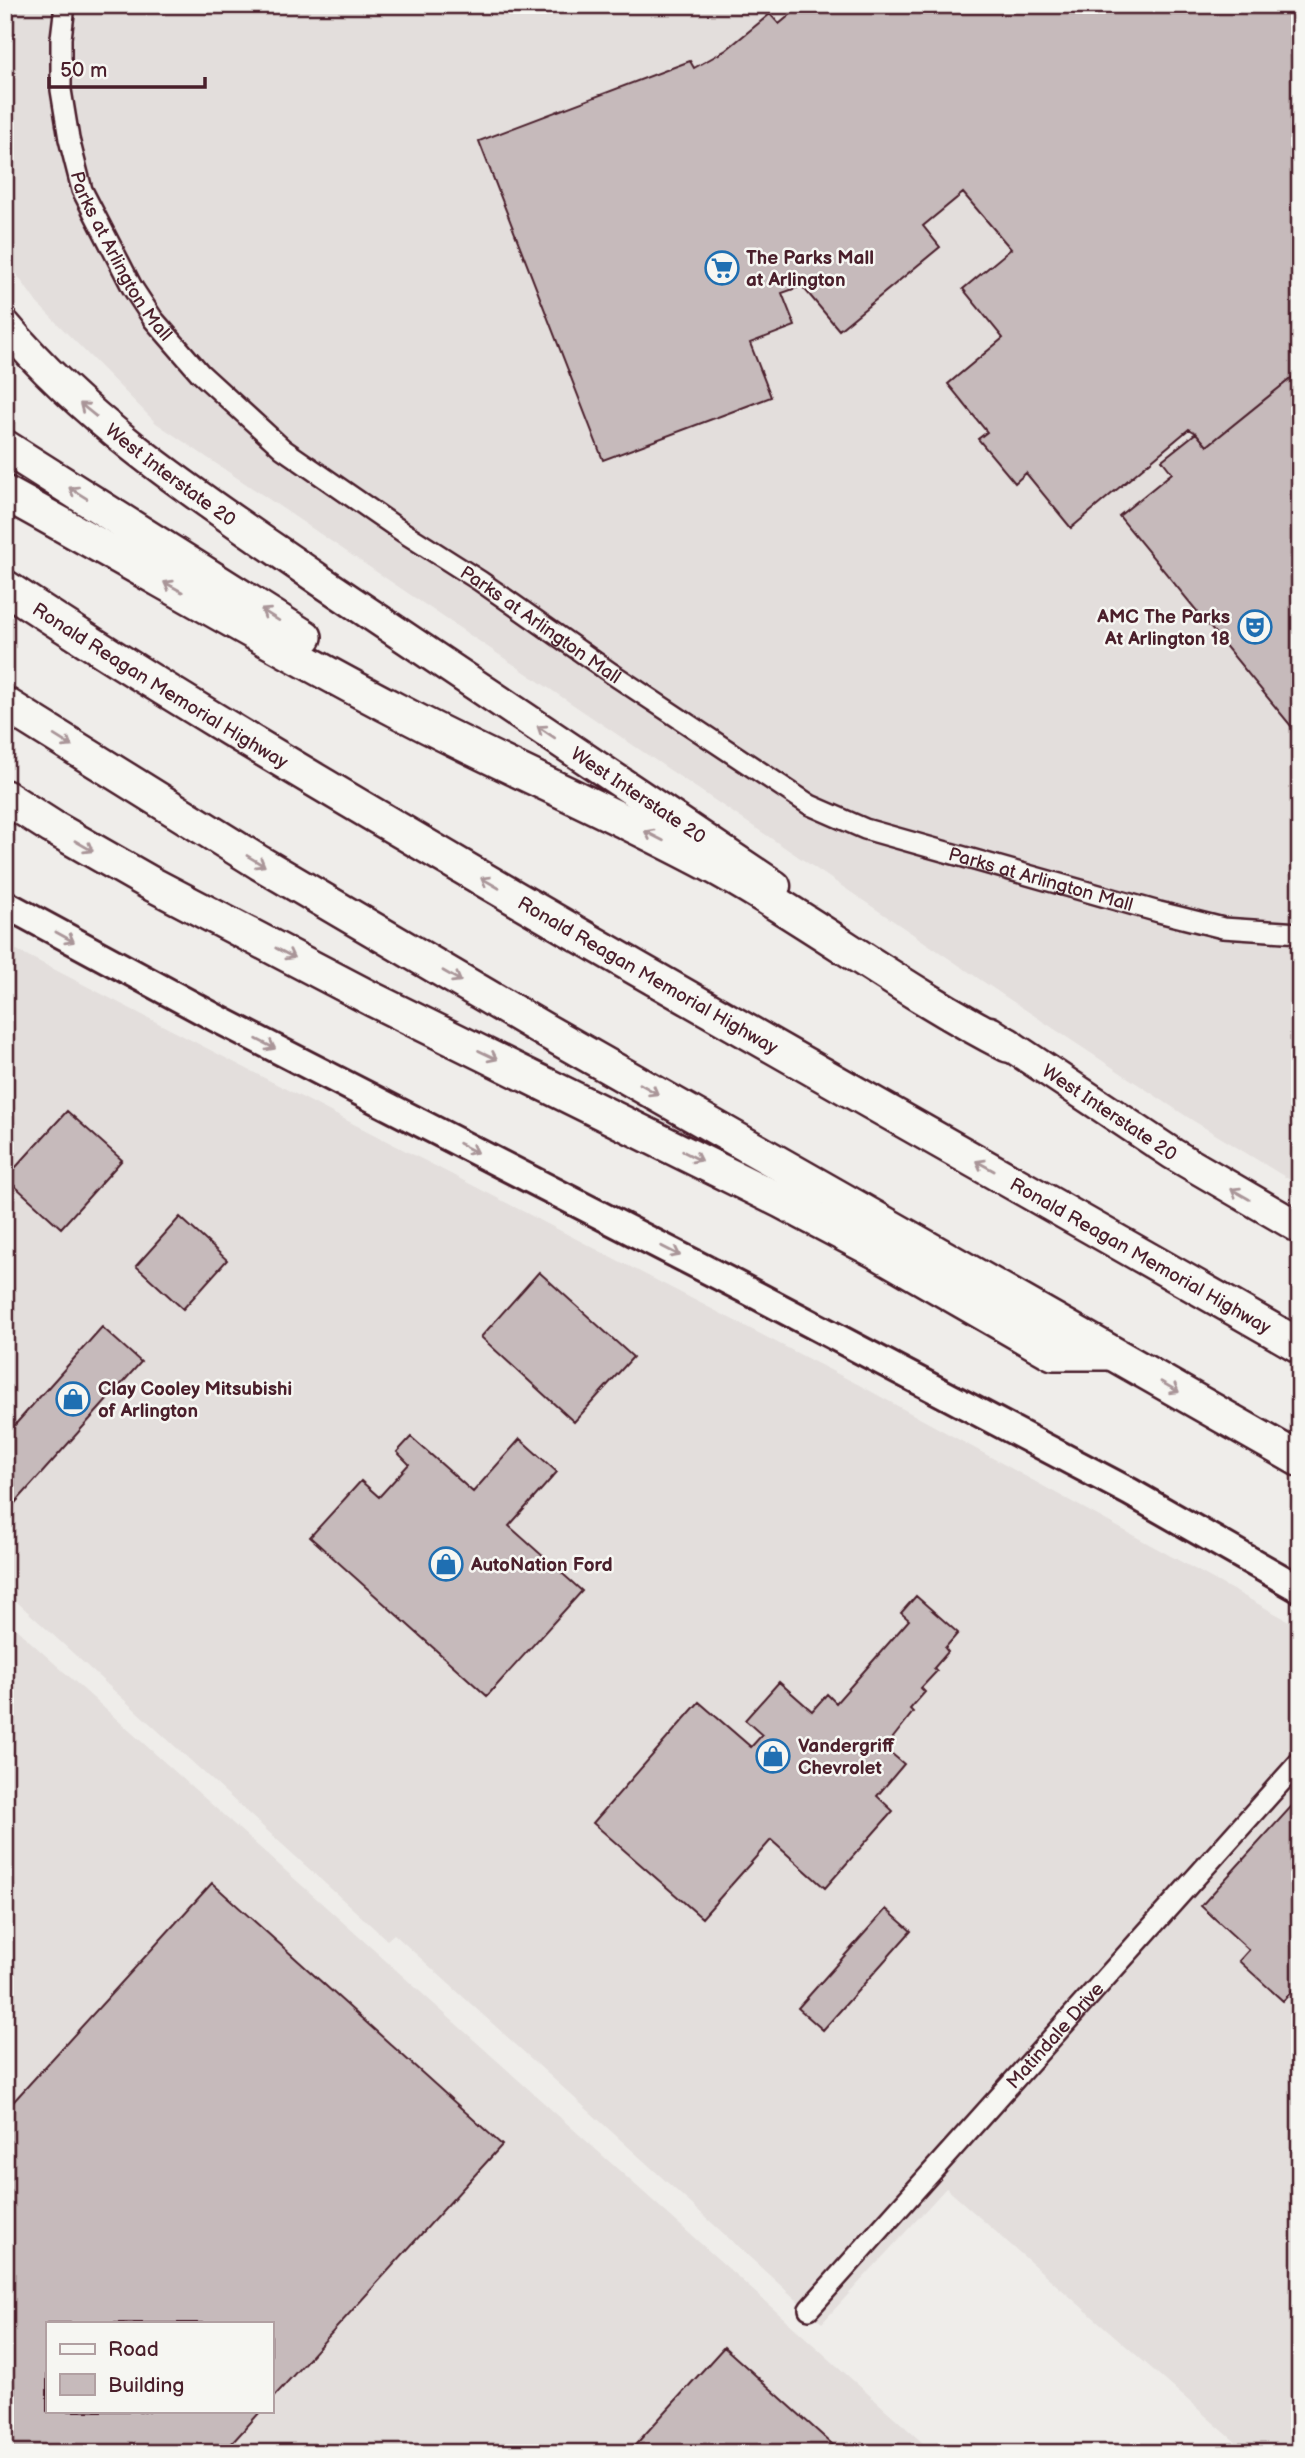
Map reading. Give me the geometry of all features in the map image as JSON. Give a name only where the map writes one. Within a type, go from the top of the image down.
[{"type":"highway","points":[[5,447],[414,703],[522,760],[604,810],[721,871],[967,1024],[1008,1045]]},
{"type":"highway","points":[[5,493],[397,711],[524,775],[604,810]]},
{"type":"highway","name":"Ronald Reagan Memorial Highway","points":[[5,587],[380,819],[697,1004],[1300,1346]]},
{"type":"highway","points":[[5,704],[296,884],[534,1024],[1300,1460]]},
{"type":"highway","points":[[5,797],[150,883],[372,999],[781,1200],[1053,1353],[1111,1353]]},
{"type":"highway","points":[[5,806],[52,827]]},
{"type":"main road","name":"West Interstate 20","points":[[5,325],[36,362],[69,394],[177,482],[1008,1045],[1173,1154],[1300,1228]]},
{"type":"main road","points":[[5,904],[227,1024],[758,1296],[1130,1492],[1300,1589]]},
{"type":"street","name":"Parks at Arlington Mall","points":[[65,5],[61,38],[61,90],[69,139],[82,190],[132,287],[153,319],[200,373],[283,449],[402,532],[810,805],[864,829],[1159,912],[1223,928],[1300,933]]},
{"type":"street","name":"Matindale Drive","points":[[809,2309],[1300,1761]]},
{"type":"shaded area","points":[[5,5],[1300,5],[1300,1186],[1192,1120],[1006,997],[156,423],[37,303],[5,258]]},
{"type":"shaded area","points":[[5,944],[863,1387],[1300,1627],[1300,2453],[1248,2453],[946,2188],[822,2323],[394,1934],[387,1940],[5,1591]]},
{"type":"shaded area","points":[[5,1619],[934,2453],[5,2453]]},
{"type":"building","name":"The Parks Mall at Arlington","points":[[802,5],[1300,5],[1300,158],[1296,159],[1300,165],[1300,371],[1207,446],[1189,429],[1071,528],[1026,473],[1015,483],[978,439],[987,432],[948,384],[1003,338],[963,289],[1011,249],[963,193],[923,226],[940,247],[839,330],[802,286],[782,293],[795,326],[750,343],[771,397],[603,460],[479,141],[690,61],[694,68],[726,50],[770,14],[779,24]]},
{"type":"building","name":"AMC The Parks At Arlington 18","points":[[1300,371],[1300,737],[1119,516],[1172,473],[1162,460],[1196,433],[1207,446]]},
{"type":"building","points":[[67,1111],[122,1160],[61,1228],[6,1178]]},
{"type":"building","points":[[180,1217],[227,1260],[183,1309],[136,1266]]},
{"type":"building","points":[[180,1217],[227,1260],[183,1309],[136,1266]]},
{"type":"building","points":[[539,1272],[633,1357],[574,1422],[481,1337]]},
{"type":"building","name":"Clay Cooley Mitsubishi of Arlington","points":[[102,1327],[141,1362],[7,1512],[5,1436]]},
{"type":"building","name":"Clay Cooley Mitsubishi of Arlington","points":[[102,1327],[141,1362],[7,1512],[5,1436]]},
{"type":"building","name":"AutoNation Ford","points":[[411,1437],[473,1492],[520,1439],[557,1472],[509,1526],[582,1591],[487,1696],[310,1537],[361,1481],[379,1497],[409,1464],[397,1452]]},
{"type":"building","name":"AutoNation Ford","points":[[411,1437],[473,1492],[520,1439],[557,1472],[509,1526],[582,1591],[487,1696],[310,1537],[361,1481],[379,1497],[409,1464],[397,1452]]},
{"type":"building","name":"Vandergriff Chevrolet","points":[[916,1596],[958,1633],[945,1648],[948,1652],[934,1668],[937,1671],[921,1688],[925,1692],[910,1709],[913,1712],[885,1748],[904,1764],[877,1796],[893,1811],[825,1888],[771,1840],[702,1918],[593,1823],[699,1702],[751,1747],[762,1735],[745,1720],[779,1682],[812,1711],[827,1694],[836,1703],[909,1620],[901,1613]]},
{"type":"building","points":[[1300,1797],[1300,1982],[1283,2001],[1239,1961],[1249,1950],[1201,1906]]},
{"type":"building","points":[[212,1883],[502,2145],[273,2398],[273,2322],[46,2322],[46,2412],[260,2412],[223,2453],[5,2453],[5,2111]]},
{"type":"building","points":[[886,1909],[911,1931],[823,2030],[798,2008]]},
{"type":"building","points":[[886,1909],[911,1931],[823,2030],[798,2008]]},
{"type":"building","points":[[724,2347],[842,2453],[628,2453]]},
{"type":"place","name":"The Parks Mall at Arlington","points":[[722,268]]},
{"type":"place","name":"AMC The Parks At Arlington 18","points":[[1255,627]]},
{"type":"place","name":"Clay Cooley Mitsubishi of Arlington","points":[[73,1399]]},
{"type":"place","name":"AutoNation Ford","points":[[446,1564]]},
{"type":"place","name":"Vandergriff Chevrolet","points":[[773,1756]]}]
